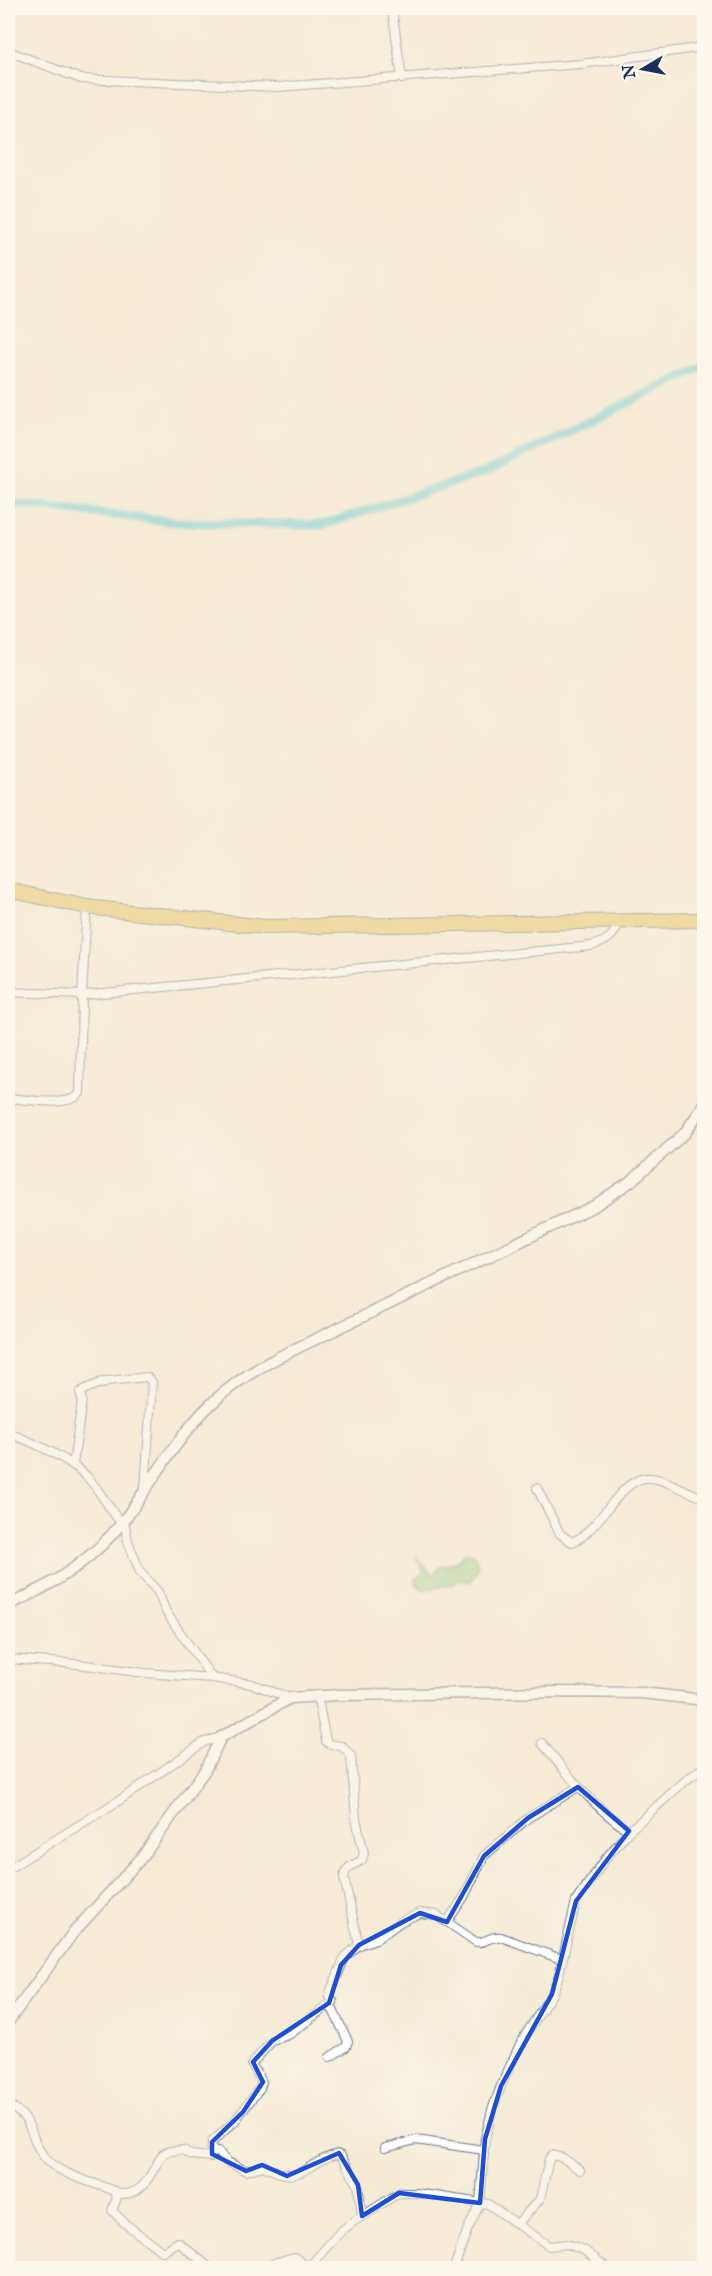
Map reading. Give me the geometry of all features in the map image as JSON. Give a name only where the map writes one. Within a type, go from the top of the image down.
[{"type":"highway","points":[[8,890],[87,907],[265,927],[705,920]]},
{"type":"street","points":[[392,8],[402,79]]},
{"type":"street","points":[[8,51],[81,80],[278,87],[581,64],[705,48]]},
{"type":"street","points":[[8,1098],[55,1102],[77,1098],[80,1093],[87,907]]},
{"type":"street","points":[[8,992],[82,995],[591,946],[608,940],[616,932],[620,920]]},
{"type":"street","points":[[8,1605],[68,1573],[93,1553],[122,1522],[210,1405],[253,1372],[291,1351],[594,1206],[631,1181],[685,1133],[705,1105]]},
{"type":"street","points":[[73,1465],[81,1411],[80,1393],[102,1382],[103,1384],[107,1381],[147,1377],[152,1382],[145,1490]]},
{"type":"street","points":[[8,1433],[36,1444],[73,1465],[87,1476],[122,1522],[140,1572],[158,1592],[166,1612],[212,1678]]},
{"type":"street","points":[[537,1488],[560,1534],[572,1542],[583,1536],[627,1488],[640,1479],[648,1477],[658,1479],[705,1498]]},
{"type":"street","points":[[8,1659],[212,1678],[252,1684],[290,1698]]},
{"type":"street","points":[[8,1869],[123,1798],[204,1742],[220,1737],[290,1698],[317,1695],[559,1692],[642,1694],[702,1700],[705,1714]]},
{"type":"street","points":[[317,1695],[326,1741],[342,1746],[351,1756],[356,1819],[364,1853],[362,1860],[348,1867],[344,1872],[344,1878],[359,1945]]},
{"type":"street","points":[[8,2022],[73,1933],[143,1856],[205,1770],[220,1737]]},
{"type":"street","points":[[542,1743],[578,1787],[606,1815],[629,1831]]},
{"type":"street","points":[[454,2268],[480,2203],[484,2150],[492,2110],[522,2040],[552,1994],[559,1975],[576,1901],[594,1874],[629,1831],[685,1781],[705,1767]]},
{"type":"street","points":[[447,1922],[464,1898],[484,1856],[528,1818],[578,1787]]},
{"type":"street","points":[[330,2057],[346,2047],[348,2042],[331,2006],[333,2002],[330,1997],[331,1989],[345,1957],[359,1945],[378,1938],[402,1921],[420,1912],[437,1915],[476,1941],[481,1942],[494,1936],[501,1937],[561,1959]]},
{"type":"street","points":[[212,2154],[212,2142],[234,2122],[260,2088],[260,2078],[252,2065],[262,2050],[272,2041],[290,2034],[333,2002]]},
{"type":"street","points":[[8,2105],[23,2115],[42,2155],[48,2162],[74,2176],[126,2195],[141,2189],[163,2154],[169,2151],[184,2150],[191,2155],[211,2157],[218,2151],[226,2161],[246,2171],[263,2166],[287,2176],[337,2154],[341,2156],[358,2185],[362,2216]]},
{"type":"street","points":[[385,2148],[416,2140],[484,2150]]},
{"type":"street","points":[[517,2224],[540,2199],[549,2159],[552,2155],[563,2158],[580,2170]]},
{"type":"street","points":[[115,2190],[117,2198],[112,2210],[132,2229],[164,2252],[177,2242],[210,2268]]},
{"type":"street","points":[[268,2268],[274,2263],[294,2257],[308,2268],[340,2232],[362,2216],[399,2193],[416,2193],[489,2204],[549,2246],[567,2244],[584,2250],[606,2268]]},
{"type":"highlighted area","points":[[578,1787],[629,1831],[576,1901],[552,1994],[501,2086],[485,2139],[480,2203],[399,2193],[362,2216],[358,2185],[339,2153],[287,2176],[262,2165],[246,2171],[212,2154],[212,2142],[243,2112],[263,2082],[253,2062],[272,2041],[329,2003],[341,1965],[359,1945],[420,1913],[447,1922],[484,1856],[528,1818]]},
{"type":"green space","points":[[466,1552],[474,1554],[478,1566],[477,1572],[469,1582],[459,1580],[455,1584],[424,1590],[416,1584],[415,1579],[424,1573],[416,1556],[431,1574],[440,1567],[458,1560]]},
{"type":"waterway","points":[[8,503],[174,522],[322,525],[486,472],[704,366]]}]
